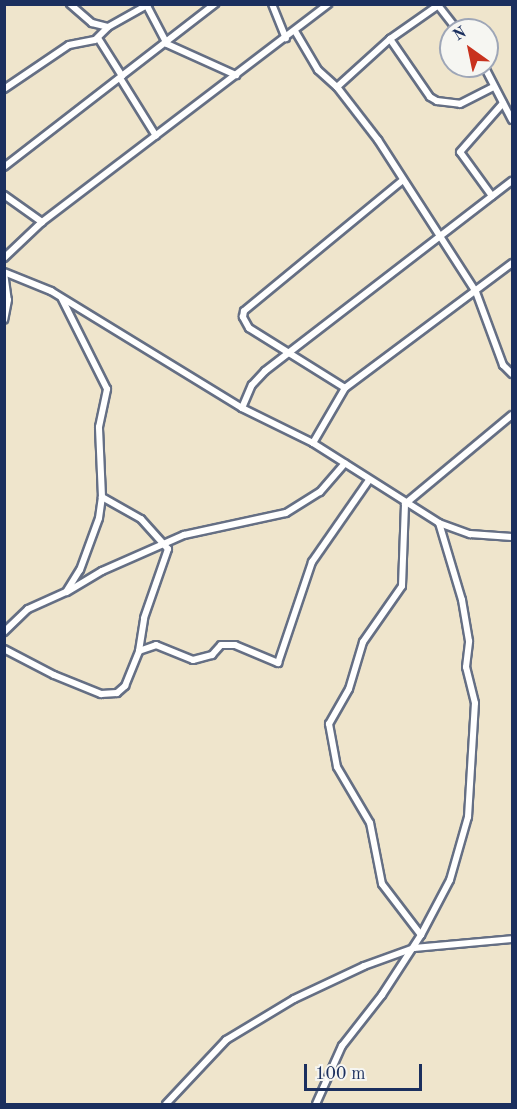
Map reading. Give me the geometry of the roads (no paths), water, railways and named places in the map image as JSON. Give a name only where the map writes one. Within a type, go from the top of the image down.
[{"type":"street","points":[[70,4],[92,23],[108,27]]},
{"type":"street","points":[[4,167],[167,44],[215,4]]},
{"type":"street","points":[[272,4],[286,38]]},
{"type":"street","points":[[4,258],[42,222],[328,4]]},
{"type":"street","points":[[4,89],[71,44],[98,38],[108,27],[147,5],[167,44],[236,75]]},
{"type":"street","points":[[337,87],[390,39],[439,5],[448,18]]},
{"type":"street","points":[[295,31],[318,70],[337,87],[403,180],[476,292],[503,366],[513,374]]},
{"type":"street","points":[[98,38],[156,136]]},
{"type":"street","points":[[390,39],[430,97],[437,101],[460,104],[494,87]]},
{"type":"street","points":[[490,78],[513,120]]},
{"type":"street","points":[[492,196],[460,152],[503,103]]},
{"type":"street","points":[[345,388],[291,352],[249,328],[244,311],[403,180]]},
{"type":"street","points":[[242,408],[257,379],[513,181]]},
{"type":"street","points":[[4,195],[42,222]]},
{"type":"street","points":[[313,443],[345,388],[513,263]]},
{"type":"street","points":[[4,273],[62,298],[242,408],[313,443],[405,504],[439,523],[470,534],[513,537]]},
{"type":"street","points":[[4,273],[8,300],[4,320]]},
{"type":"street","points":[[62,298],[107,389],[98,433],[102,497],[88,553],[66,592]]},
{"type":"street","points":[[421,935],[382,884],[369,822],[337,767],[328,729],[348,689],[363,642],[402,586],[405,504],[513,416]]},
{"type":"street","points":[[4,632],[24,612],[66,592],[102,571],[195,532],[286,513],[320,492],[345,463]]},
{"type":"street","points":[[139,651],[156,645],[193,660],[212,655],[220,645],[236,645],[278,663],[312,562],[369,480]]},
{"type":"street","points":[[4,649],[54,675],[110,694],[125,686],[139,651],[144,618],[166,557],[166,544],[141,519],[102,497]]},
{"type":"street","points":[[316,1104],[342,1046],[414,948],[450,880],[471,801],[475,703],[466,667],[469,641],[462,600],[439,523]]},
{"type":"street","points":[[166,1104],[212,1053],[262,1016],[364,966],[414,948],[513,939]]}]
